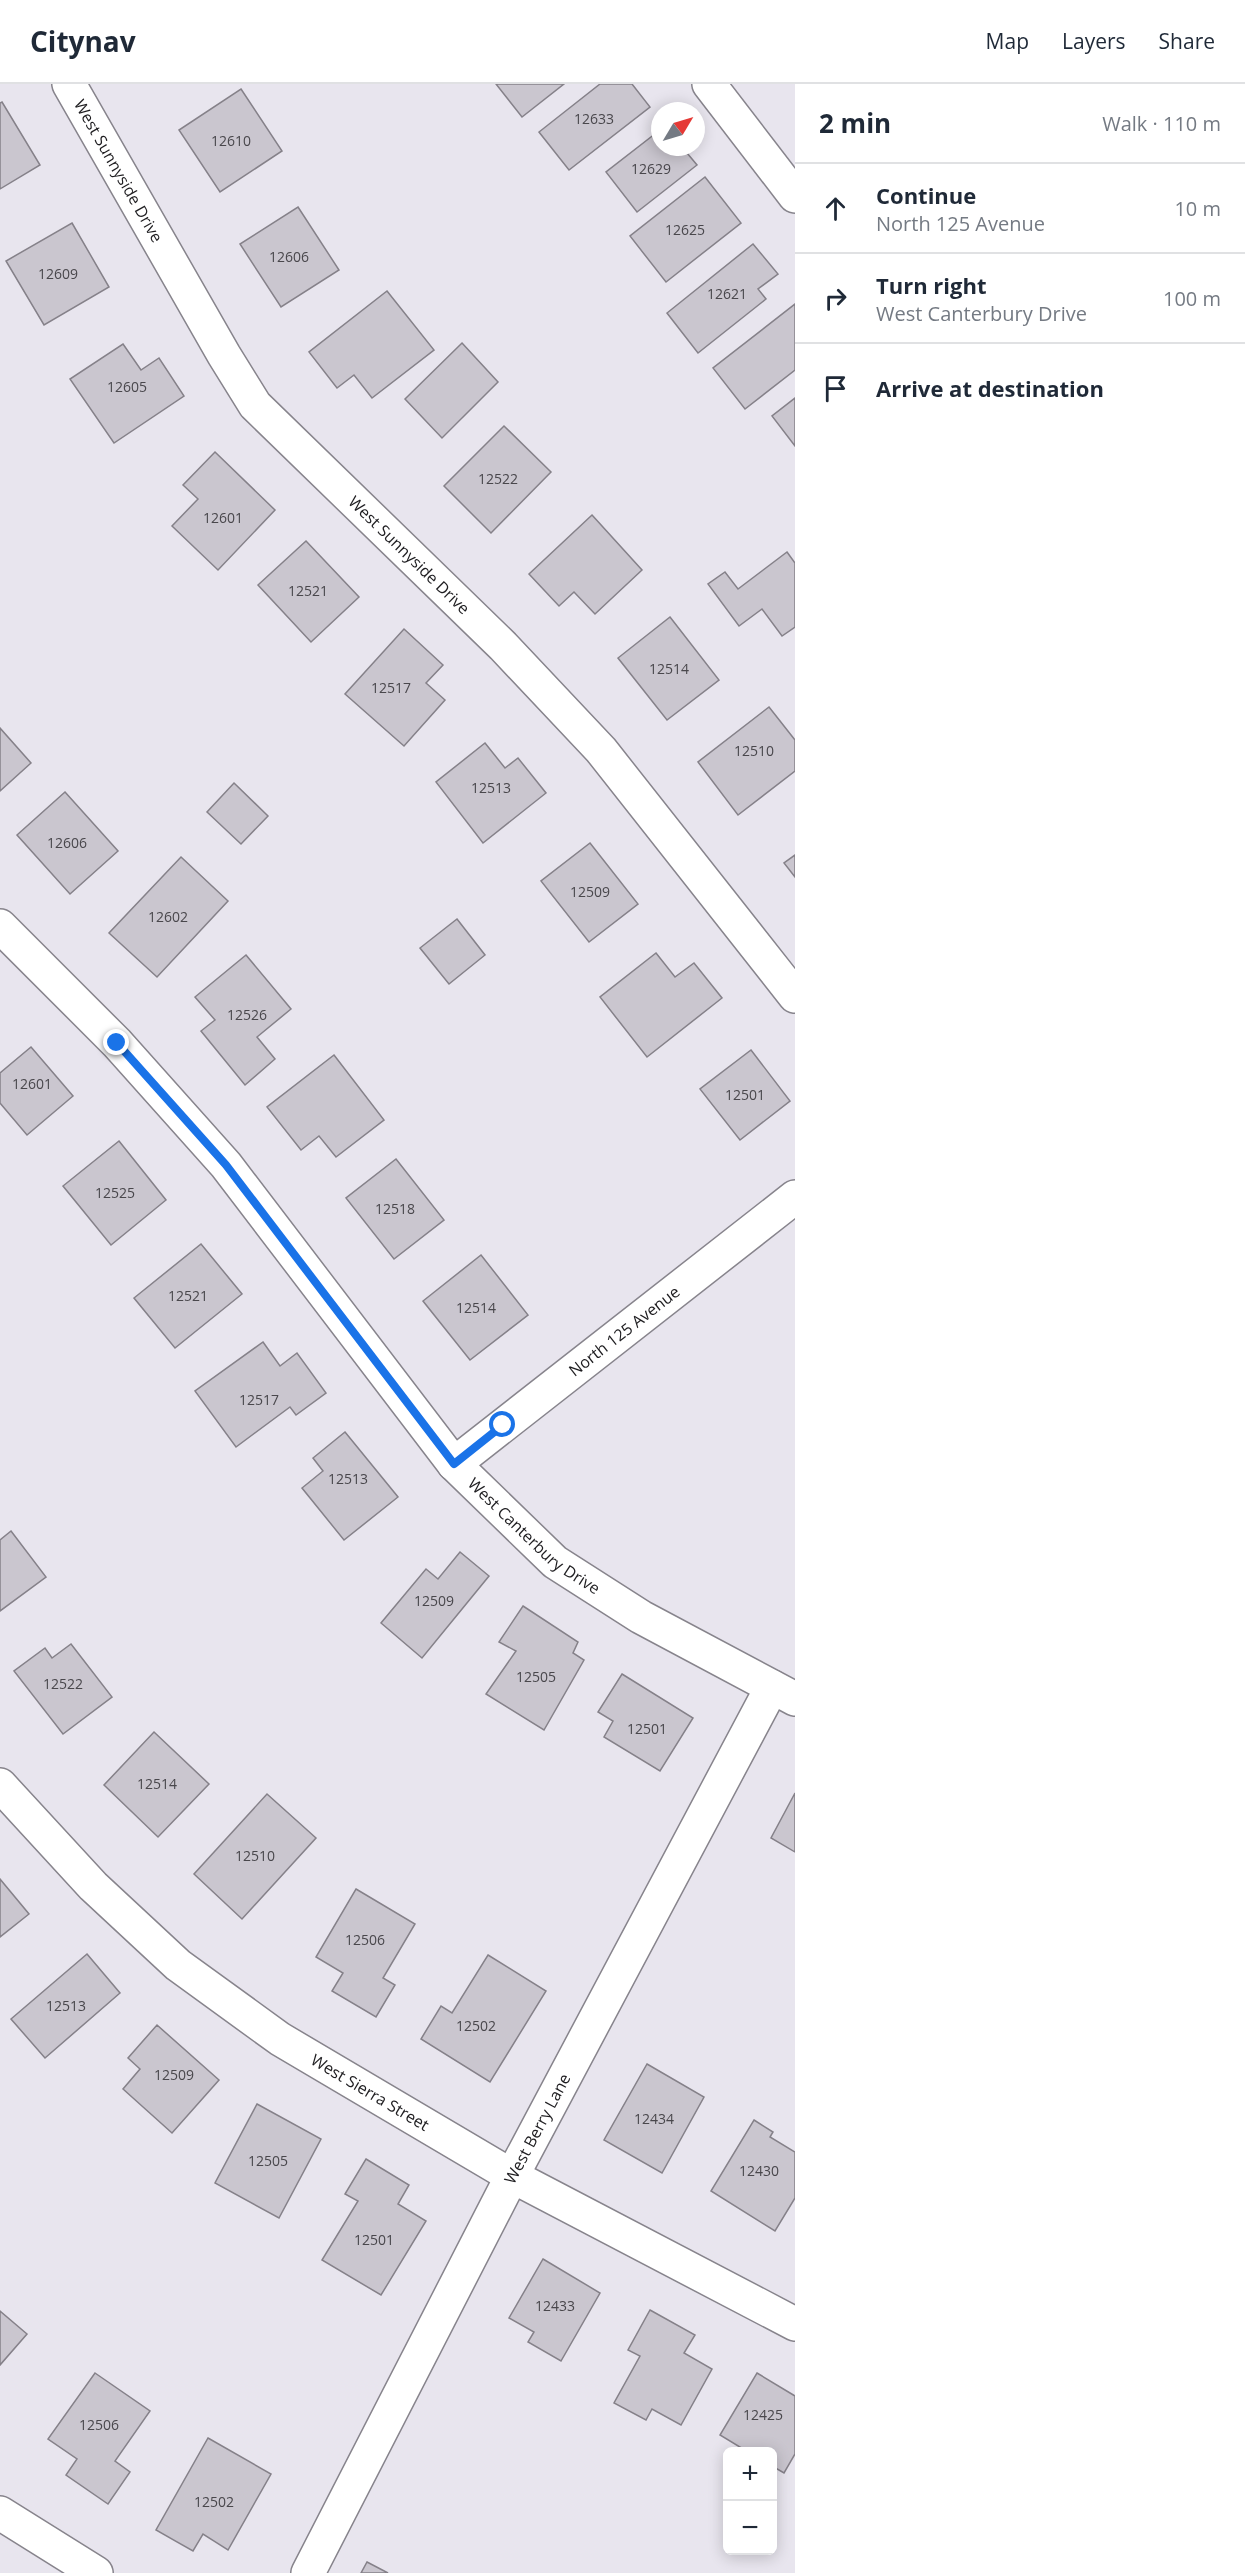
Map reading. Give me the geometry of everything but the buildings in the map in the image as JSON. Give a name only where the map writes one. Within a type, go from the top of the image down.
[{"type":"street","name":"West Sunnyside Drive","points":[[69,84],[255,405],[503,646],[601,750],[795,996]]},
{"type":"street","points":[[709,84],[795,196]]},
{"type":"street","name":"West Canterbury Drive","points":[[0,926],[117,1043],[226,1165],[454,1464],[555,1562],[641,1617],[783,1693]]},
{"type":"street","name":"North 125 Avenue","points":[[454,1464],[795,1197]]},
{"type":"street","name":"West Berry Lane","points":[[308,2573],[512,2176],[783,1693]]},
{"type":"street","name":"West Sierra Street","points":[[0,1785],[93,1886],[178,1965],[280,2039],[512,2176],[795,2324]]},
{"type":"street","points":[[0,2513],[96,2573]]},
{"type":"route","points":[[117,1043],[226,1165],[454,1464],[503,1425]]}]
